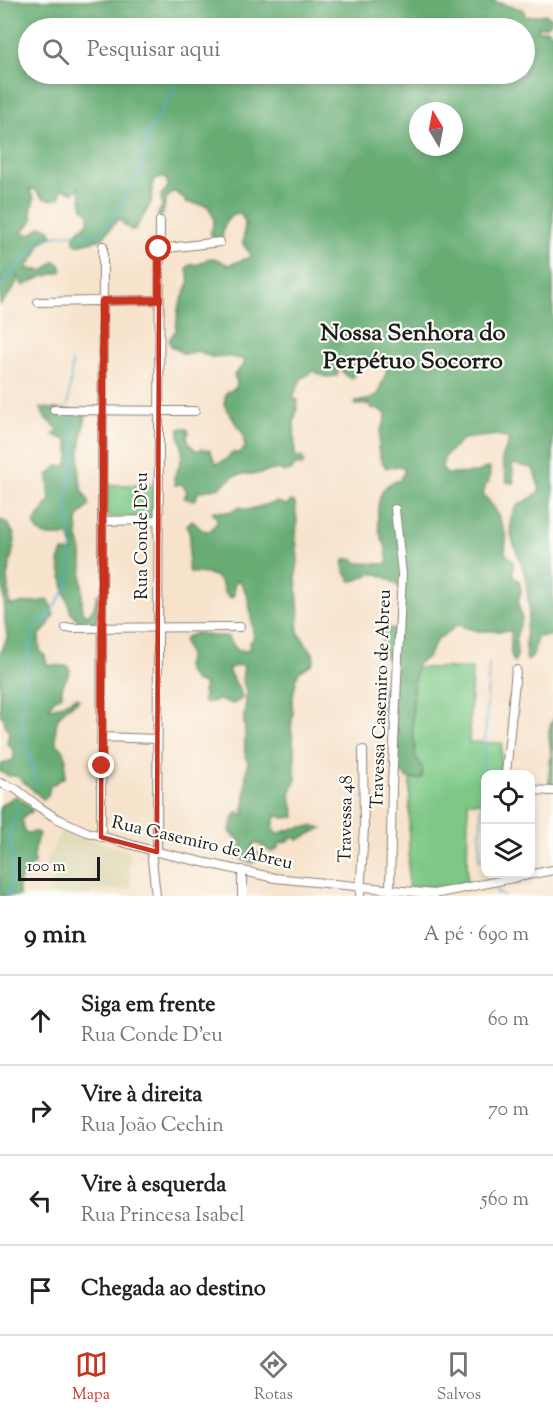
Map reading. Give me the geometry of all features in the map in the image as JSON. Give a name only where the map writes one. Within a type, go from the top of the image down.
[{"type":"street","name":"Rua Conde D'eu","points":[[156,896],[154,851],[157,739],[160,221]]},
{"type":"street","points":[[159,249],[220,242]]},
{"type":"street","points":[[102,837],[103,246]]},
{"type":"street","points":[[38,303],[159,300]]},
{"type":"street","points":[[54,410],[195,411]]},
{"type":"street","name":"Travessa Casemiro de Abreu","points":[[390,890],[392,786],[402,574],[395,509]]},
{"type":"street","points":[[102,521],[158,520]]},
{"type":"street","points":[[66,628],[240,627]]},
{"type":"street","points":[[506,770],[516,670]]},
{"type":"street","points":[[102,737],[157,739]]},
{"type":"street","name":"Travessa 48","points":[[361,892],[364,826],[363,750]]},
{"type":"street","name":"Rua Casemiro de Abreu","points":[[0,783],[16,789],[56,818],[87,832],[154,851],[275,878],[361,892],[390,890],[428,895],[494,878]]},
{"type":"street","points":[[535,790],[553,791]]},
{"type":"street","points":[[242,870],[242,896]]},
{"type":"street","name":"Rua Casemiro de Abreu","points":[[535,872],[553,870]]},
{"type":"highlighted area","points":[[159,300],[157,852],[101,837],[103,301]]},
{"type":"shaded area","points":[[62,829],[129,852],[131,889],[93,891],[90,896],[47,896],[57,875],[44,867]]},
{"type":"green space","points":[[0,0],[492,0],[524,10],[525,17],[545,14],[551,18],[551,22],[546,26],[538,27],[537,30],[548,30],[553,34],[553,635],[537,637],[533,655],[528,661],[526,658],[526,630],[529,612],[527,588],[510,526],[511,517],[517,506],[540,490],[533,468],[512,464],[514,483],[507,482],[502,459],[509,441],[507,438],[497,435],[463,439],[445,456],[442,466],[445,473],[449,474],[476,473],[490,468],[489,481],[483,494],[495,509],[507,537],[505,553],[513,561],[513,576],[519,581],[521,589],[518,603],[522,619],[516,637],[517,656],[514,662],[511,651],[511,631],[478,631],[457,625],[437,639],[428,657],[417,664],[414,681],[413,735],[415,756],[422,766],[422,778],[407,778],[395,767],[394,708],[383,711],[380,709],[379,701],[381,690],[396,668],[385,656],[381,631],[384,628],[399,628],[402,589],[388,578],[374,574],[351,581],[343,568],[345,559],[353,559],[359,563],[385,564],[388,561],[380,535],[379,501],[385,487],[399,481],[404,468],[400,466],[386,468],[381,460],[378,449],[386,414],[371,408],[369,404],[355,405],[356,402],[371,399],[380,392],[387,371],[378,360],[361,360],[354,377],[351,378],[347,377],[338,366],[337,376],[326,377],[313,371],[301,379],[293,397],[298,400],[294,421],[295,455],[303,459],[302,465],[295,465],[291,471],[284,472],[279,469],[234,476],[220,487],[198,492],[196,499],[191,500],[184,498],[187,491],[182,484],[175,485],[174,477],[182,456],[179,429],[187,429],[188,440],[196,450],[210,450],[216,464],[224,461],[232,453],[240,453],[245,448],[243,433],[224,404],[226,393],[236,388],[234,375],[245,360],[226,356],[211,357],[198,351],[184,354],[171,346],[169,340],[176,330],[178,309],[189,283],[187,268],[207,259],[213,258],[227,265],[252,256],[243,244],[245,222],[240,213],[235,214],[226,222],[222,241],[210,233],[214,220],[208,206],[185,202],[184,198],[173,191],[166,199],[163,214],[161,217],[157,216],[162,206],[161,195],[168,187],[167,180],[161,177],[154,181],[151,202],[135,229],[131,230],[118,219],[102,239],[77,245],[74,243],[74,235],[85,226],[89,219],[89,215],[83,208],[79,187],[74,193],[61,190],[60,198],[52,199],[43,198],[36,190],[29,189],[34,198],[31,212],[33,220],[21,233],[32,234],[41,226],[49,229],[53,235],[41,243],[28,269],[44,271],[55,261],[60,265],[62,271],[23,286],[17,275],[14,288],[0,305]]},
{"type":"green space","points":[[41,408],[75,410],[86,416],[80,447],[79,472],[83,492],[88,499],[89,506],[77,521],[78,538],[82,551],[82,611],[87,615],[95,606],[97,594],[100,595],[99,619],[88,626],[71,613],[65,593],[59,562],[63,551],[74,550],[70,536],[44,536],[34,523],[50,501],[48,476],[57,466],[65,466],[69,453],[67,440],[53,435],[59,430],[45,418]]},
{"type":"green space","points":[[107,485],[153,485],[152,517],[107,517]]},
{"type":"green space","points":[[292,501],[295,503],[297,522],[298,631],[313,653],[314,660],[312,664],[299,672],[292,702],[291,728],[296,779],[290,793],[295,817],[284,818],[277,815],[274,827],[277,834],[305,827],[322,828],[298,840],[295,837],[291,838],[279,844],[278,848],[272,852],[256,843],[253,849],[263,856],[253,863],[234,857],[233,849],[243,846],[230,832],[236,814],[238,812],[244,815],[245,812],[243,809],[248,763],[245,750],[244,719],[246,693],[242,680],[244,666],[235,666],[228,671],[240,690],[242,697],[240,700],[233,704],[218,700],[203,702],[205,685],[195,681],[187,671],[189,655],[184,641],[186,637],[197,633],[225,636],[236,649],[247,651],[254,638],[250,608],[239,580],[234,585],[234,595],[231,598],[225,594],[216,577],[190,572],[188,569],[190,536],[187,525],[192,520],[202,530],[210,531],[217,521],[213,511],[228,512],[240,507],[247,510],[276,502],[287,505]]},
{"type":"green space","points":[[0,520],[8,523],[15,541],[7,577],[10,605],[49,600],[54,615],[39,636],[40,651],[45,656],[47,665],[68,666],[70,671],[62,687],[62,695],[55,699],[49,707],[59,706],[77,697],[79,699],[62,713],[57,722],[56,743],[65,754],[65,777],[50,786],[48,796],[43,799],[17,776],[9,776],[0,772],[0,765],[13,760],[14,755],[7,743],[9,732],[4,718],[0,715],[0,654],[7,635],[0,569]]},
{"type":"green space","points":[[413,668],[472,668],[469,742],[502,743],[500,770],[481,770],[481,802],[468,802],[467,882],[447,886],[408,887]]},
{"type":"green space","points":[[553,719],[553,786],[549,785],[551,754],[549,733]]},
{"type":"green space","points":[[17,796],[32,809],[32,812],[26,814],[22,820],[25,833],[39,834],[34,864],[22,877],[19,896],[0,896],[0,806]]},
{"type":"waterway","points":[[0,287],[35,249],[52,237],[72,234],[93,235],[115,218],[120,204],[142,168],[147,134],[178,84]]},
{"type":"waterway","points":[[68,406],[72,362]]},
{"type":"waterway","points":[[37,786],[21,721],[25,677],[35,623],[47,619],[69,583],[71,549],[67,497],[74,461],[75,437],[68,414]]},
{"type":"waterway","points":[[481,860],[479,860],[489,663]]},
{"type":"waterway","points":[[8,896],[13,872],[9,835],[18,806]]},
{"type":"waterway","points":[[495,886],[497,893],[504,896]]},
{"type":"district","name":"Nossa Senhora do Perpétuo Socorro","points":[[413,348]]},
{"type":"route","points":[[102,766],[103,301],[159,300],[159,249]]}]
